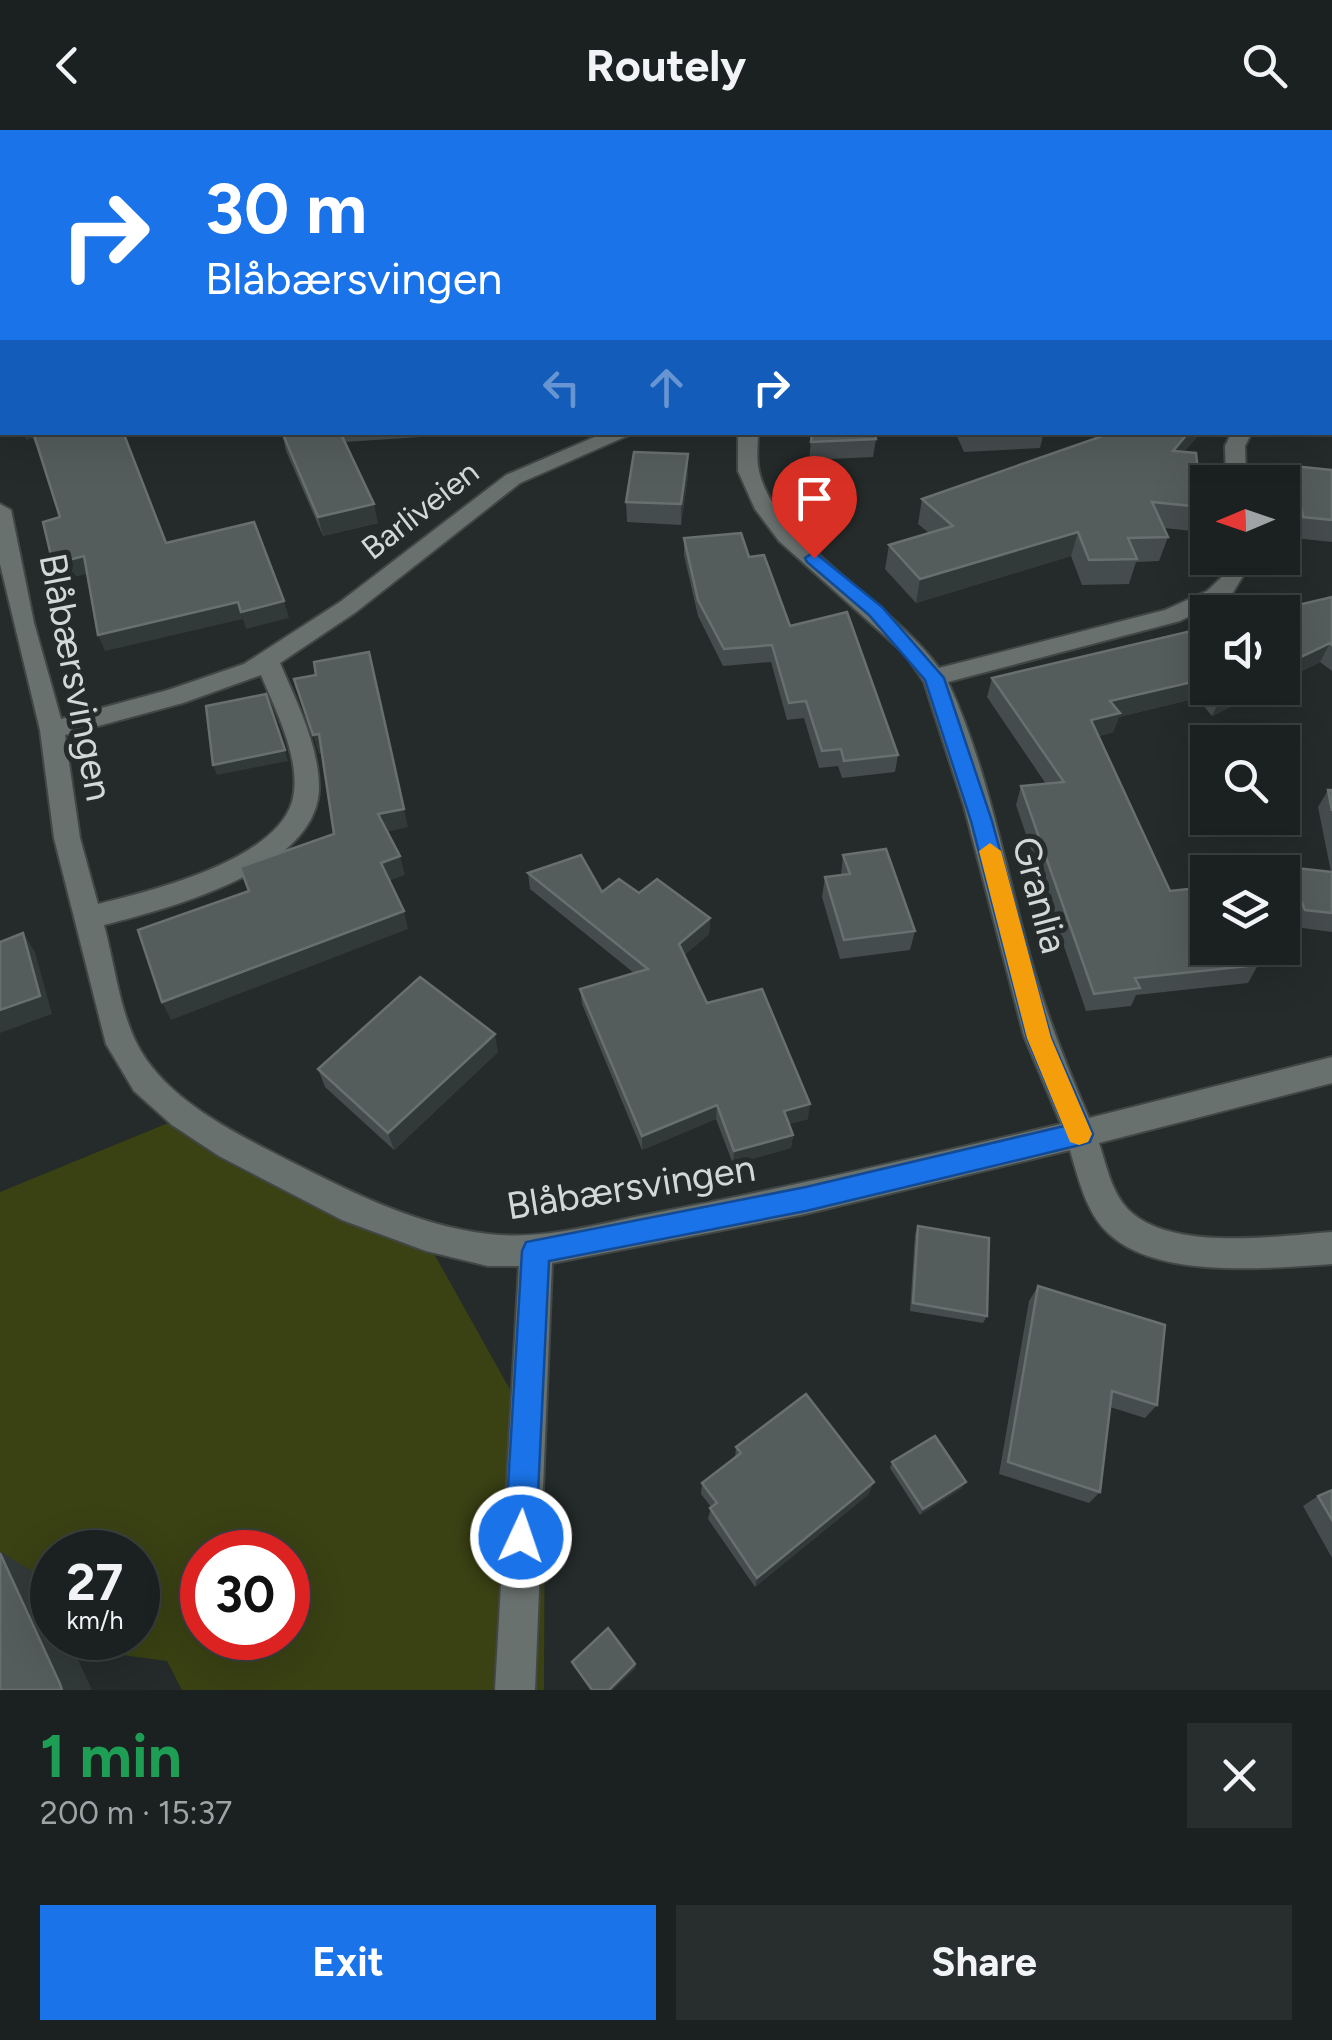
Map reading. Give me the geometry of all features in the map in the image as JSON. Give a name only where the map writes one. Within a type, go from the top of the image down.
[{"type":"street","name":"Barliveien","points":[[52,730],[174,697],[268,662],[363,596],[514,479],[618,435]]},
{"type":"street","name":"Granlia","points":[[748,435],[744,466],[751,489],[768,517],[876,611],[934,678],[982,821],[1039,1038],[1080,1134],[1100,1194],[1127,1230],[1195,1252],[1233,1254],[1332,1248]]},
{"type":"street","points":[[1233,465],[1240,435]]},
{"type":"street","name":"Blåbærsvingen","points":[[0,510],[23,623],[52,730],[68,838],[120,1044],[145,1082],[183,1115],[230,1146],[353,1208],[426,1236],[488,1250],[536,1251],[806,1199],[1332,1070]]},
{"type":"street","points":[[934,678],[1172,616],[1208,601],[1233,582],[1236,575]]},
{"type":"street","points":[[90,917],[168,895],[229,871],[259,855],[290,830],[305,800],[305,778],[285,705],[268,662]]},
{"type":"street","points":[[515,1690],[536,1251]]},
{"type":"green space","points":[[173,1121],[423,1234],[545,1452],[544,1690],[182,1690],[167,1661],[160,1660],[160,1530],[30,1530],[30,1645],[0,1664],[0,1192]]},
{"type":"building","points":[[34,435],[124,435],[166,543],[254,522],[284,601],[241,612],[238,602],[98,635],[84,556],[53,564],[43,522],[60,517]]},
{"type":"building","points":[[283,435],[341,435],[374,504],[318,517]]},
{"type":"building","points":[[812,435],[875,435],[876,439],[811,442]]},
{"type":"building","points":[[1105,435],[1186,435],[1173,451],[1196,453],[1197,465],[1190,465],[1190,506],[1152,502],[1168,537],[1128,538],[1137,559],[1089,560],[1078,532],[920,579],[889,545],[953,526],[922,499]]},
{"type":"building","points":[[634,452],[688,454],[681,504],[626,502]]},
{"type":"building","points":[[1300,467],[1332,470],[1332,520],[1303,517]]},
{"type":"building","points":[[741,533],[749,557],[764,555],[790,626],[847,612],[898,755],[844,761],[841,749],[822,751],[806,701],[789,703],[772,645],[724,649],[698,600],[684,538]]},
{"type":"building","points":[[1332,597],[1332,645],[1300,657],[1300,604]]},
{"type":"building","points":[[1190,631],[1190,682],[1110,701],[1120,713],[1091,720],[1170,891],[1190,889],[1190,965],[1258,965],[1135,978],[1140,988],[1094,994],[1021,786],[1064,782],[992,678]]},
{"type":"building","points":[[369,652],[404,809],[378,814],[400,856],[381,863],[404,911],[162,1002],[138,930],[249,891],[240,867],[334,834],[319,734],[313,735],[294,679],[316,675],[314,662]]},
{"type":"building","points":[[266,694],[285,750],[213,765],[206,706]]},
{"type":"building","points":[[886,849],[915,931],[844,940],[825,877],[850,874],[843,855]]},
{"type":"building","points":[[581,855],[602,892],[619,879],[639,893],[657,879],[710,918],[679,944],[707,1003],[762,989],[810,1104],[784,1111],[793,1135],[734,1151],[717,1105],[642,1136],[580,989],[648,969],[528,873]]},
{"type":"building","points":[[1300,868],[1332,872],[1332,913],[1305,910],[1300,898]]},
{"type":"building","points":[[23,933],[40,996],[0,1010],[0,942]]},
{"type":"building","points":[[420,977],[495,1034],[388,1133],[318,1069]]},
{"type":"building","points":[[918,1226],[989,1238],[987,1316],[913,1303]]},
{"type":"building","points":[[1038,1286],[1165,1325],[1157,1405],[1112,1391],[1100,1492],[1008,1462]]},
{"type":"building","points":[[806,1394],[874,1482],[757,1578],[710,1508],[717,1503],[702,1483],[741,1453],[736,1447]]},
{"type":"building","points":[[935,1436],[966,1482],[923,1509],[892,1462]]},
{"type":"building","points":[[1332,1490],[1332,1520],[1318,1496]]},
{"type":"building","points":[[0,1553],[30,1618],[30,1660],[49,1660],[62,1690],[0,1690]]},
{"type":"building","points":[[608,1628],[635,1664],[609,1690],[592,1690],[572,1662]]},
{"type":"slow traffic","points":[[990,851],[1039,1038],[1079,1134]]},
{"type":"route","points":[[521,1537],[536,1251],[806,1199],[1080,1134],[1039,1038],[982,821],[934,678],[876,611],[814,558]]}]
